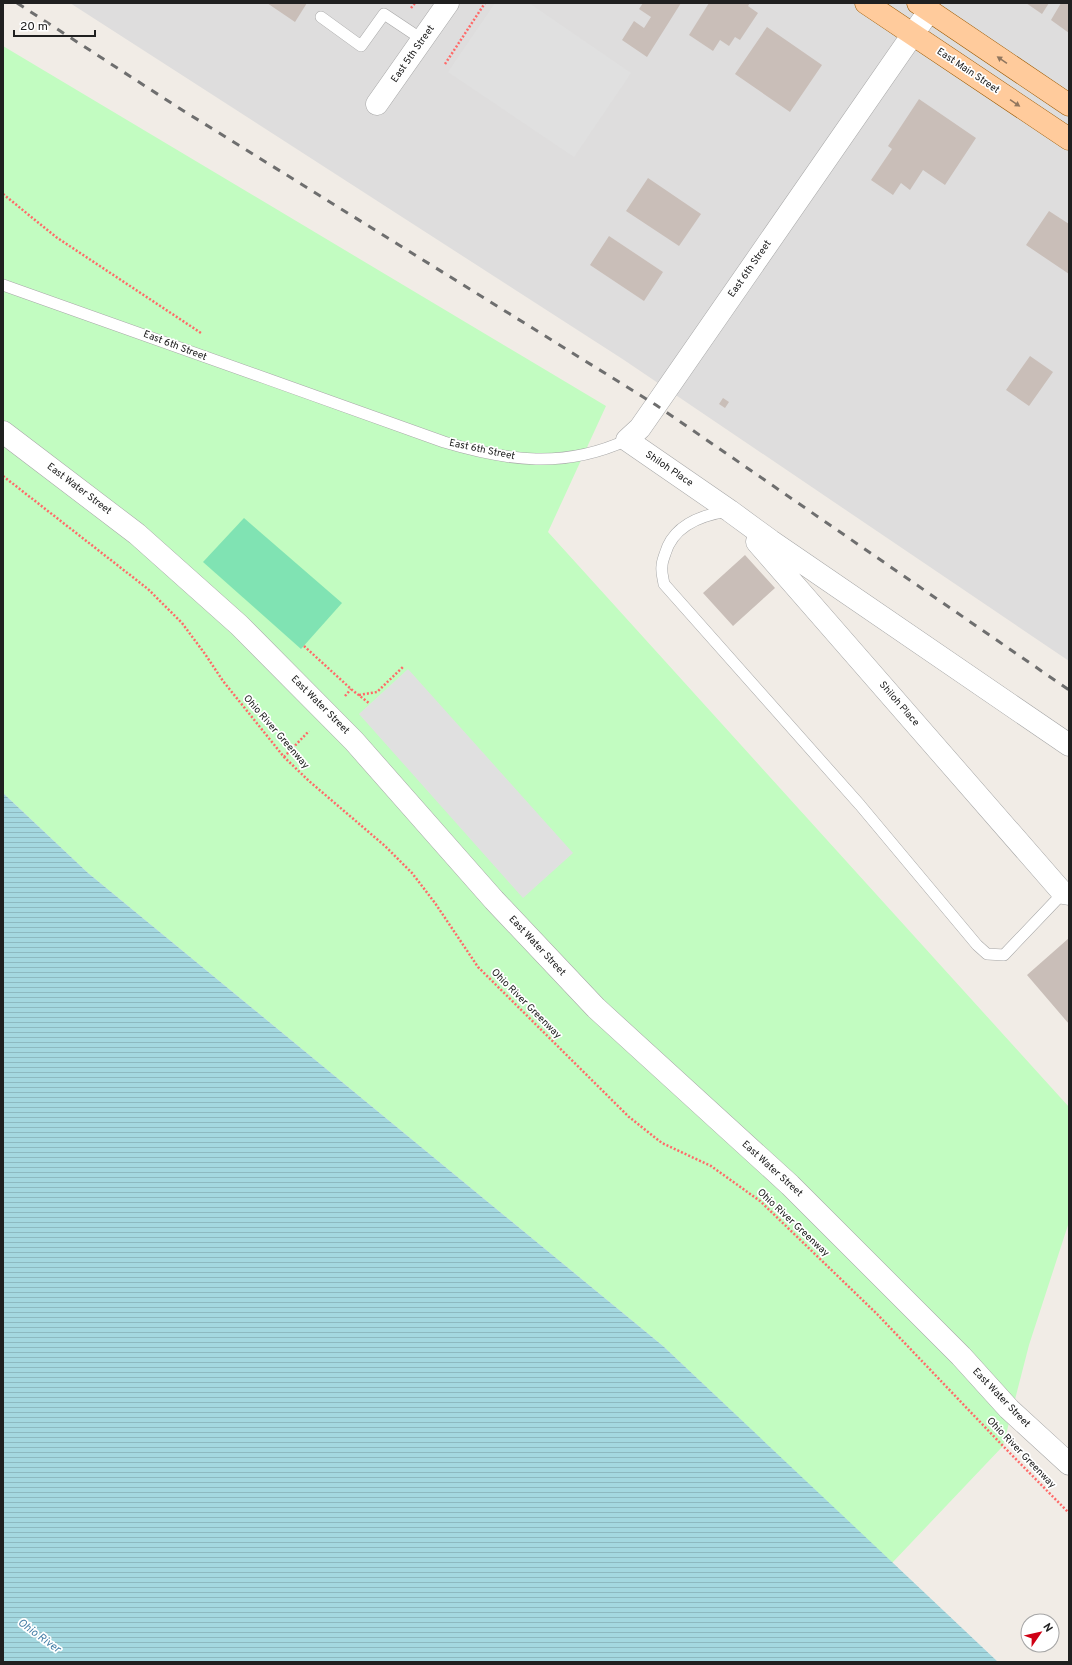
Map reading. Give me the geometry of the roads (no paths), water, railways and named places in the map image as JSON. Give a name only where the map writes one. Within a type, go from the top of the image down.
[{"type":"main road","name":"East Main Street","points":[[866,3],[1069,139]]},
{"type":"main road","points":[[924,7],[1069,105]]},
{"type":"street","name":"East 5th Street","points":[[377,104],[448,3]]},
{"type":"street","name":"East 6th Street","points":[[627,440],[640,428],[654,409],[913,34],[924,7]]},
{"type":"street","name":"East Water Street","points":[[3,432],[137,534],[239,624],[354,741],[494,900],[596,1008],[790,1185],[961,1356],[1009,1409],[1069,1464]]},
{"type":"street","name":"Shiloh Place","points":[[627,440],[771,541],[1069,745]]},
{"type":"street","name":"Shiloh Place","points":[[730,511],[1066,894]]},
{"type":"lane","points":[[321,17],[361,46],[384,14],[423,40]]},
{"type":"lane","name":"East 6th Street","points":[[3,285],[164,340],[207,358],[436,440],[473,451],[527,459],[552,460],[614,446],[627,440]]},
{"type":"lane","points":[[730,511],[711,514],[694,520],[678,530],[667,546],[662,565],[664,584],[860,805],[977,945],[987,954],[1004,956],[1066,894]]},
{"type":"water","name":"Ohio River","points":[[3,793],[88,873],[663,1346],[998,1662],[3,1662]]},
{"type":"railway","points":[[17,3],[179,108],[656,405],[1069,690]]}]
